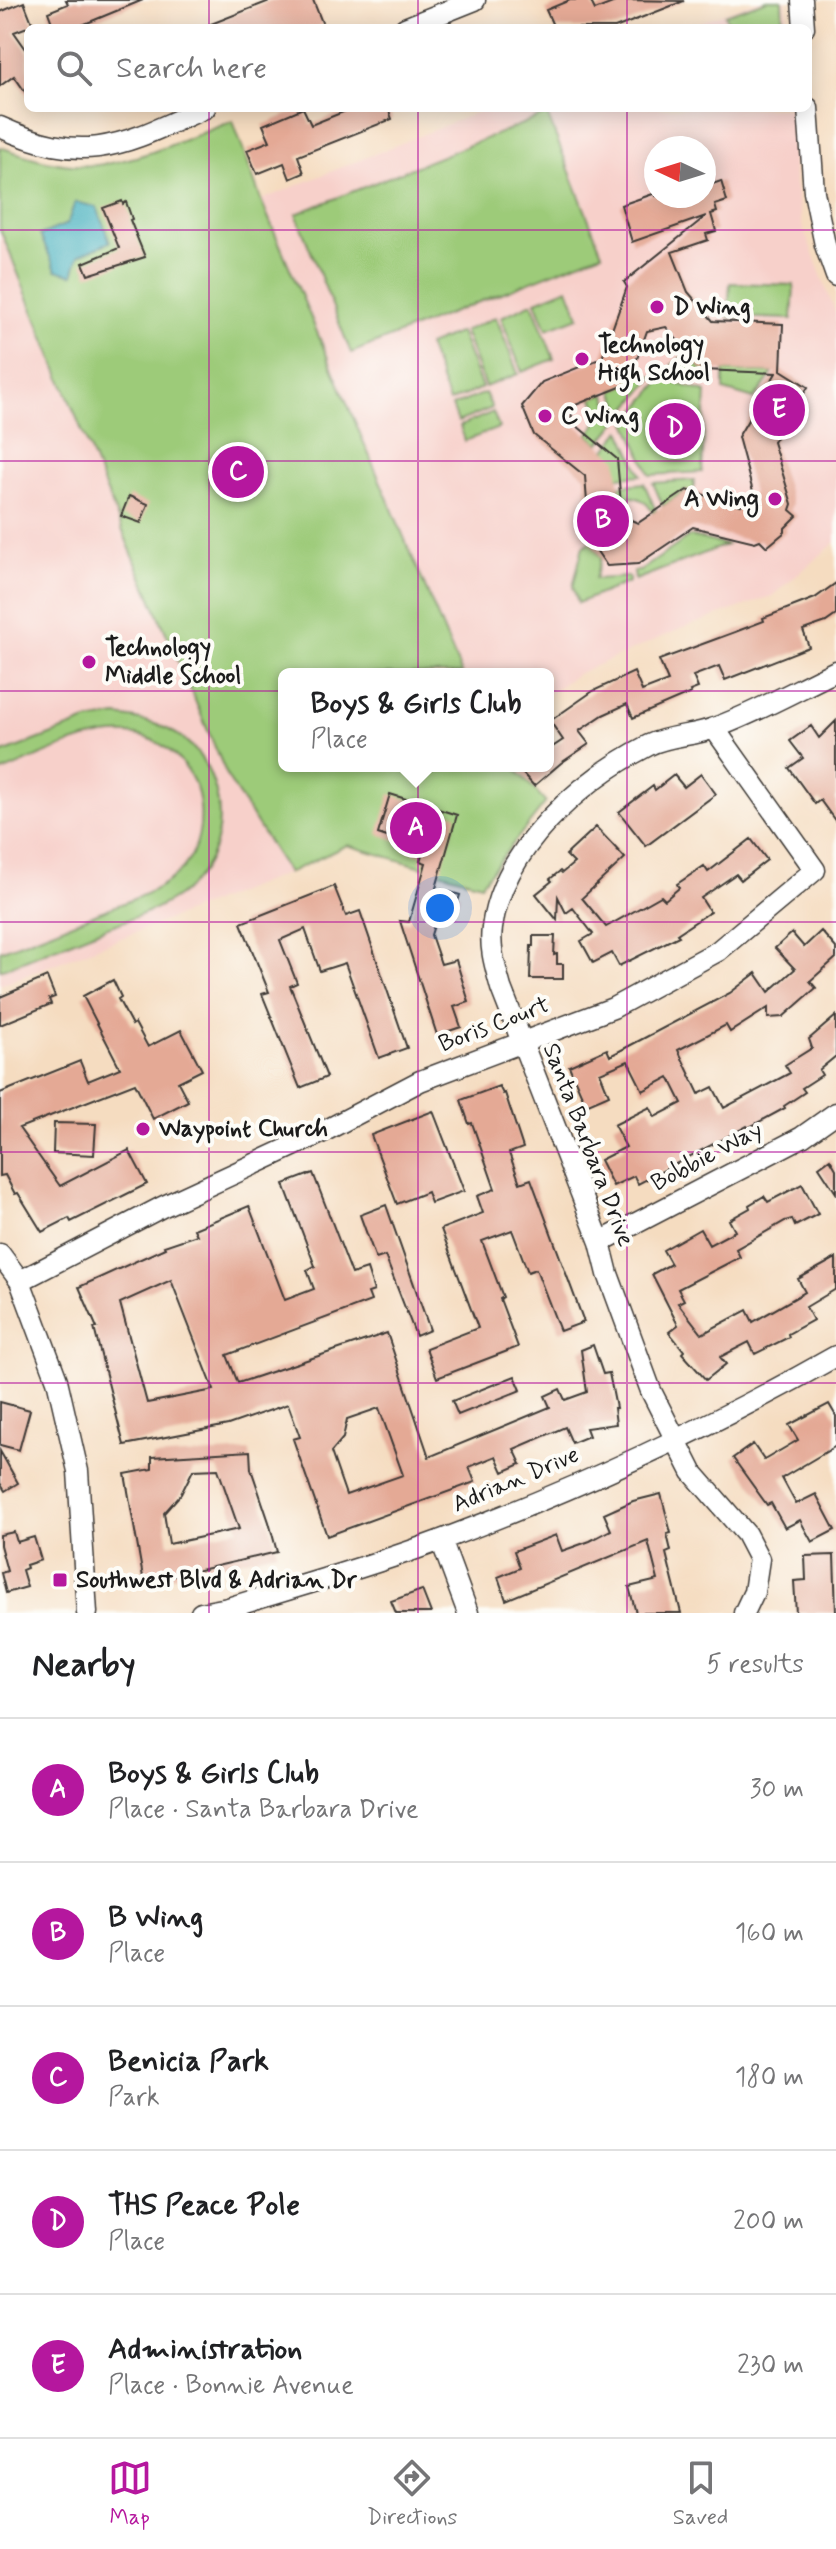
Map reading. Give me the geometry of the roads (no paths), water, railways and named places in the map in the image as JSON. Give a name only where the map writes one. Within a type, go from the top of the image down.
[{"type":"street","points":[[415,24],[475,0]]},
{"type":"street","points":[[802,0],[804,24]]},
{"type":"street","points":[[0,127],[28,139],[61,147],[97,148],[128,142],[196,112]]},
{"type":"street","points":[[808,112],[814,192],[831,244],[836,276]]},
{"type":"street","name":"Santa Barbara Drive","points":[[744,1613],[754,1592],[759,1559],[746,1534],[692,1472],[651,1391],[608,1274],[600,1242],[501,988],[493,957],[491,931],[498,897],[519,857],[585,786],[652,744],[714,728],[836,671]]},
{"type":"street","name":"Boris Court","points":[[20,1281],[162,1207],[317,1135],[420,1081],[613,1008],[718,951],[815,870],[714,728]]},
{"type":"street","name":"Bobbie Way","points":[[600,1242],[802,1137],[836,1113]]},
{"type":"street","points":[[0,1254],[20,1281],[57,1380],[78,1471],[87,1613]]},
{"type":"street","name":"Adrian Drive","points":[[201,1613],[243,1604],[441,1540],[551,1496],[675,1439],[836,1356]]},
{"type":"street","points":[[441,1540],[468,1613]]},
{"type":"water","points":[[75,202],[97,207],[110,242],[79,255],[73,275],[56,270],[40,235],[67,224]]},
{"type":"place","name":"D Wing","points":[[657,307]]},
{"type":"place","name":"Technology High School","points":[[582,359]]},
{"type":"place","name":"Administration","points":[[779,410]]},
{"type":"place","name":"C Wing","points":[[545,416]]},
{"type":"place","name":"THS Peace Pole","points":[[675,429]]},
{"type":"place","name":"Benicia Park","points":[[238,472]]},
{"type":"place","name":"A Wing","points":[[775,499]]},
{"type":"place","name":"B Wing","points":[[603,521]]},
{"type":"place","name":"Technology Middle School","points":[[89,662]]},
{"type":"place","name":"Boys & Girls Club","points":[[416,828]]},
{"type":"place","name":"Waypoint Church","points":[[143,1129]]},
{"type":"place","name":"Southwest Blvd & Adrian Dr","points":[[60,1580]]}]
